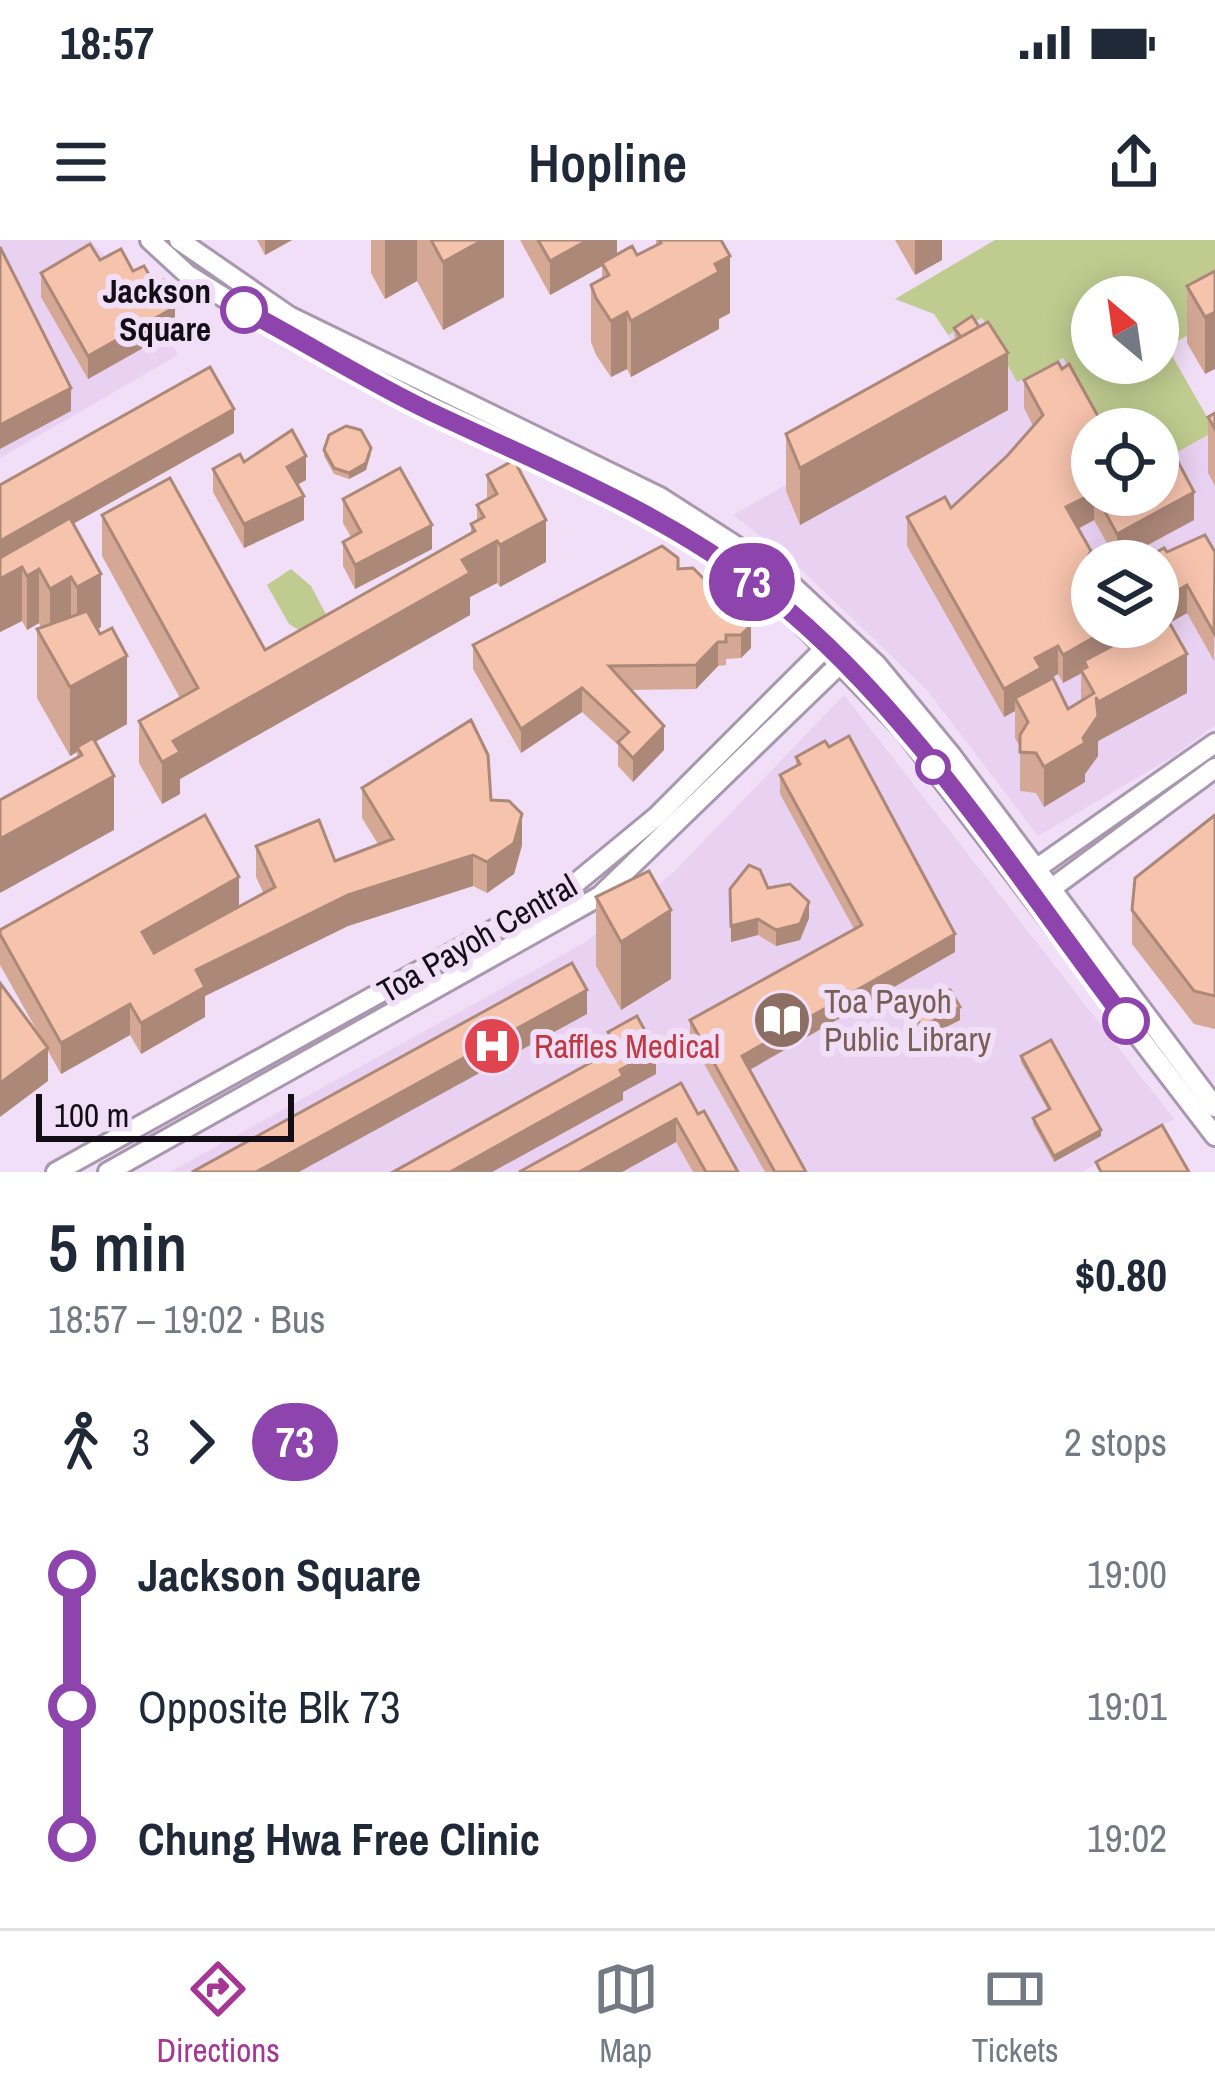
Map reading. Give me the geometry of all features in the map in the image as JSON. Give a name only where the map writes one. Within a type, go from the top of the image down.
[{"type":"street","points":[[150,240],[188,275],[325,355],[426,409],[617,498],[710,551],[790,612],[904,730],[1215,1136]]},
{"type":"street","points":[[179,240],[290,316],[707,523],[781,575],[858,647],[1038,867],[1215,1107]]},
{"type":"street","name":"Toa Payoh Central","points":[[56,1172],[571,887],[656,817],[842,631]]},
{"type":"street","name":"Toa Payoh Central","points":[[108,1172],[599,896],[655,848],[858,647]]},
{"type":"street","points":[[1019,881],[1215,743]]},
{"type":"street","points":[[1034,901],[1215,768]]},
{"type":"shaded area","name":"Jackson Square","points":[[0,240],[90,240],[154,311],[178,355],[0,458]]},
{"type":"shaded area","points":[[981,318],[1017,382],[1063,358],[1071,384],[1078,384],[1092,408],[1071,408],[1071,516],[1179,516],[1179,451],[1215,431],[1215,725],[1174,756],[1038,836],[927,690],[788,557],[733,515],[970,381],[948,335]]},
{"type":"shaded area","points":[[844,695],[1174,1119],[1082,1172],[170,1172],[584,943],[674,872]]},
{"type":"green space","points":[[995,240],[1215,240],[1215,320],[1179,340],[1179,276],[1071,276],[1071,372],[1063,358],[1017,382],[982,318],[948,335],[934,314],[895,299]]},
{"type":"green space","points":[[1179,368],[1215,431],[1179,451],[1179,408],[1092,408],[1078,384],[1179,384]]},
{"type":"green space","points":[[291,569],[311,586],[327,616],[302,632],[289,624],[267,585]]},
{"type":"building","points":[[431,240],[483,240],[443,262]]},
{"type":"building","points":[[538,240],[588,240],[550,261]]},
{"type":"building","points":[[659,240],[721,240],[730,256],[715,264],[719,272],[631,321],[627,312],[611,321],[591,285],[609,275],[602,263],[632,246],[637,255],[661,243]]},
{"type":"building","points":[[90,244],[100,260],[121,249],[133,271],[144,266],[154,283],[163,280],[175,307],[88,356],[41,273]]},
{"type":"building","points":[[0,247],[71,388],[0,425]]},
{"type":"building","points":[[1215,271],[1215,312],[1205,317],[1187,286]]},
{"type":"building","points":[[972,316],[979,327],[961,337],[954,328]]},
{"type":"building","points":[[988,322],[1008,353],[800,468],[786,434]]},
{"type":"building","points":[[1058,362],[1062,369],[1069,364],[1071,384],[1080,384],[1093,408],[1071,408],[1071,504],[1066,507],[1085,540],[1071,540],[1071,648],[1075,648],[1063,655],[1058,646],[1035,658],[1041,668],[1004,689],[907,517],[945,497],[951,508],[1043,415],[1024,380]]},
{"type":"building","points":[[210,367],[234,409],[0,541],[0,485]]},
{"type":"building","points":[[346,426],[361,430],[371,448],[366,463],[349,473],[334,468],[324,450],[329,435]]},
{"type":"building","points":[[292,430],[306,456],[287,467],[304,496],[244,524],[213,469],[240,454],[244,462]]},
{"type":"building","points":[[514,460],[546,520],[462,560],[470,573],[173,741],[180,752],[162,762],[139,721],[198,688],[102,515],[170,478],[265,650],[475,531],[471,524],[484,517],[477,505],[497,494],[487,475]]},
{"type":"building","points":[[1179,464],[1194,492],[1179,500]]},
{"type":"building","points":[[400,468],[432,525],[355,565],[343,542],[361,532],[343,499]]},
{"type":"building","points":[[1107,516],[1150,516],[1117,534]]},
{"type":"building","points":[[70,518],[101,574],[77,587],[71,577],[50,589],[39,569],[27,576],[22,567],[0,579],[0,558]]},
{"type":"building","points":[[1205,535],[1215,552],[1214,633],[1187,585],[1179,589],[1179,547]]},
{"type":"building","points":[[662,546],[678,558],[678,569],[693,568],[715,590],[715,600],[739,599],[751,610],[751,625],[741,635],[726,635],[726,642],[718,642],[696,665],[609,666],[664,726],[633,758],[618,742],[629,732],[582,688],[521,729],[473,645]]},
{"type":"building","points":[[87,611],[100,634],[112,628],[127,656],[70,687],[37,629]]},
{"type":"building","points":[[1179,640],[1187,654],[1098,702],[1096,697],[1098,716],[1083,738],[1085,743],[1044,767],[1036,753],[1020,752],[1020,735],[1028,722],[1015,698],[1053,678],[1068,709],[1094,693],[1081,670],[1087,667],[1084,661],[1108,648],[1179,648]]},
{"type":"building","points":[[471,720],[488,755],[491,800],[509,801],[522,814],[514,843],[487,862],[473,855],[348,895],[196,970],[205,987],[141,1023],[130,1004],[61,1043],[0,930],[205,815],[239,877],[142,932],[154,953],[275,887],[256,846],[319,820],[335,861],[393,839],[362,788]]},
{"type":"building","points":[[849,736],[955,934],[742,1056],[806,1172],[775,1172],[690,1020],[862,925],[780,775],[800,764],[796,757],[825,741],[829,747]]},
{"type":"building","points":[[93,738],[114,776],[0,839],[0,800],[82,755],[77,747]]},
{"type":"building","points":[[1215,815],[1215,996],[1194,991],[1132,910],[1135,878]]},
{"type":"building","points":[[749,865],[760,870],[768,888],[790,884],[809,902],[800,924],[776,930],[758,919],[731,926],[730,889]]},
{"type":"building","points":[[649,871],[671,910],[621,942],[596,897]]},
{"type":"building","points":[[572,963],[587,990],[256,1172],[192,1172]]},
{"type":"building","points":[[0,983],[48,1048],[0,1083]]},
{"type":"building","points":[[950,990],[960,1007],[922,1027],[912,1010]]},
{"type":"building","points":[[637,1016],[656,1051],[620,1070],[623,1076],[450,1172],[393,1172],[617,1048],[608,1032]]},
{"type":"building","points":[[1051,1040],[1101,1130],[1054,1156],[1033,1118],[1050,1109],[1021,1056]]},
{"type":"building","points":[[681,1083],[698,1114],[704,1111],[738,1172],[706,1172],[676,1119],[579,1172],[519,1172]]},
{"type":"building","points":[[1162,1125],[1189,1172],[1101,1172],[1096,1162]]},
{"type":"bus line","name":"73","points":[[244,310],[426,409],[649,515],[769,594],[904,730],[1126,1021]]},
{"type":"place","name":"Jackson Square","points":[[244,310]]},
{"type":"place","name":"Toa Payoh Public Library","points":[[782,1020]]},
{"type":"place","name":"Raffles Medical","points":[[492,1046]]}]
